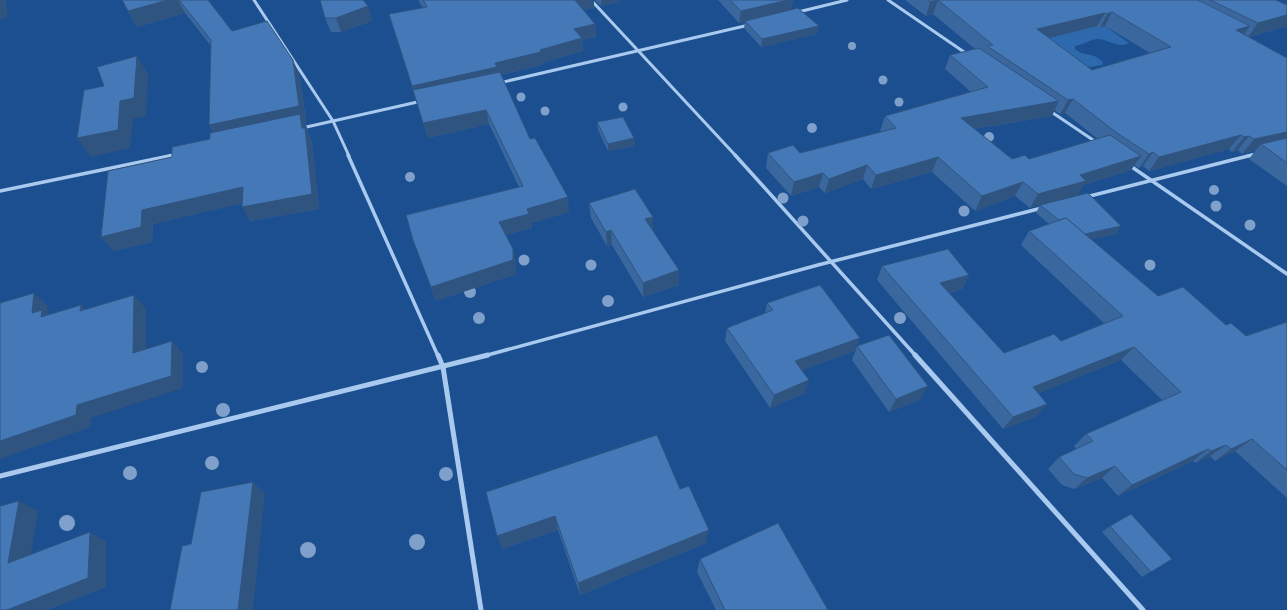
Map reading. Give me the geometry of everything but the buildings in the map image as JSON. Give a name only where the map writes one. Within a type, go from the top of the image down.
[{"type":"street","points":[[254,0],[333,121],[443,367],[481,610]]},
{"type":"street","points":[[591,0],[726,144],[1143,610]]},
{"type":"street","points":[[794,14],[847,0]]},
{"type":"street","points":[[888,0],[974,59]]},
{"type":"street","points":[[494,84],[680,42],[756,23]]},
{"type":"street","points":[[296,129],[425,100]]},
{"type":"street","points":[[1046,108],[1098,144]]},
{"type":"street","points":[[1083,198],[1264,152]]},
{"type":"street","points":[[0,192],[182,154]]},
{"type":"street","points":[[1125,162],[1287,274]]},
{"type":"street","points":[[0,476],[443,367],[831,262],[1045,207]]},
{"type":"shaded area","points":[[1102,24],[1129,43],[1121,45],[1096,39],[1075,46],[1075,49],[1081,53],[1096,57],[1103,62],[1102,65],[1090,67],[1082,65],[1046,38]]}]
